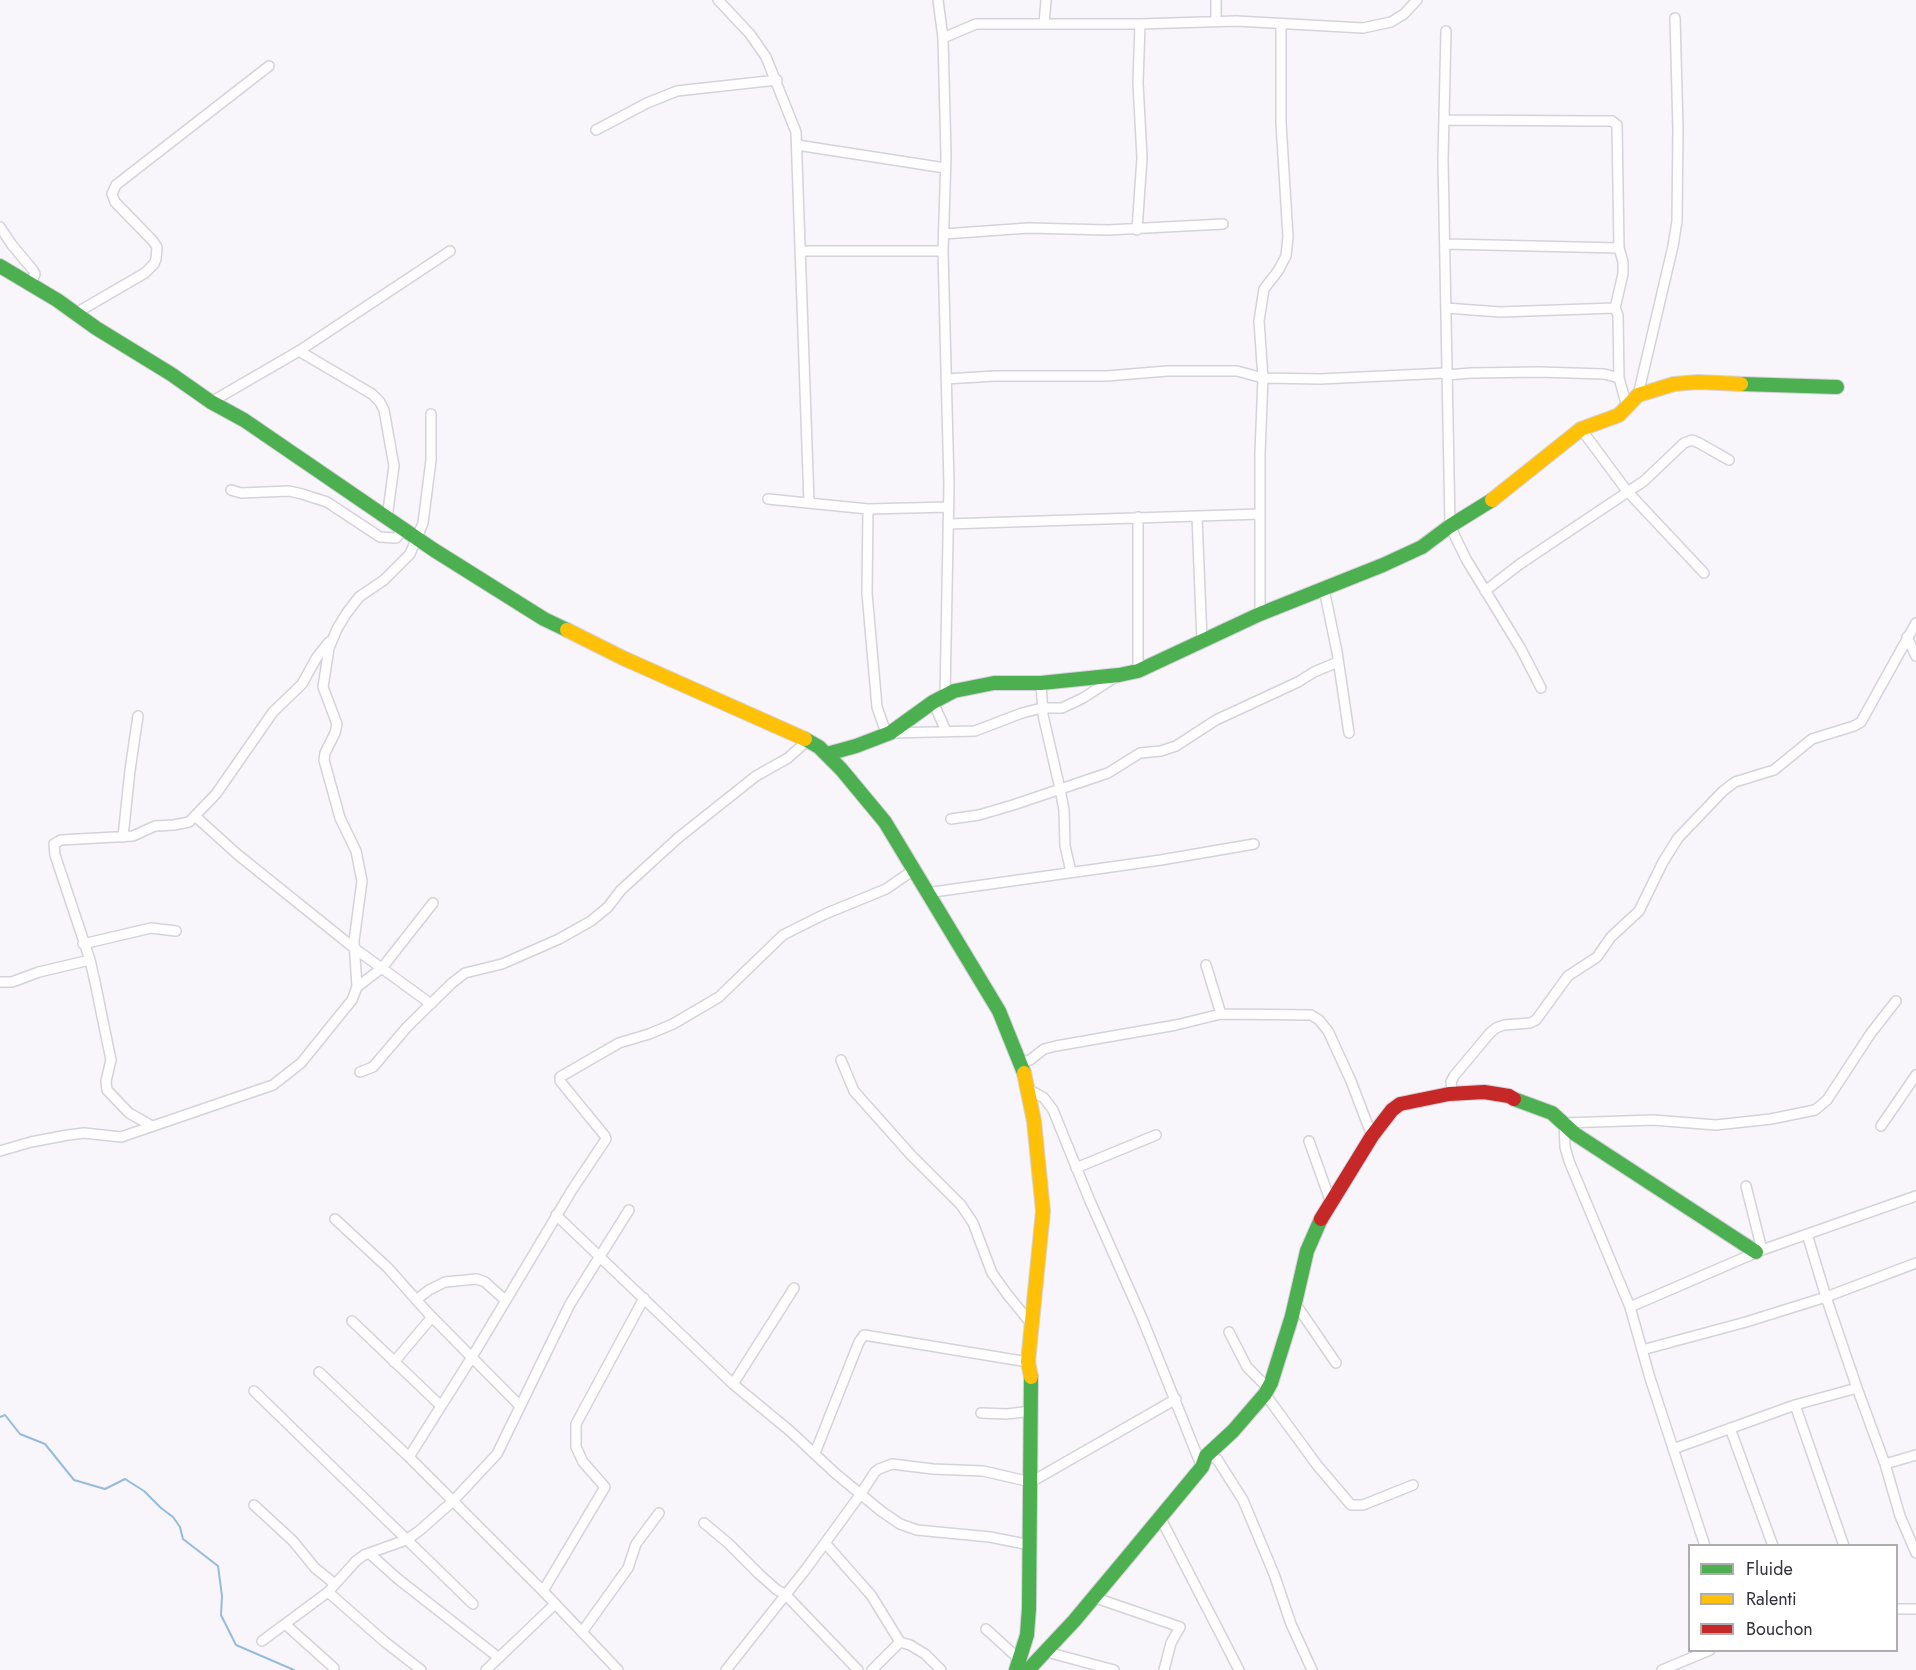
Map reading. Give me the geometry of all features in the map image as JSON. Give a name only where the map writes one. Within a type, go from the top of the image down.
[{"type":"street","points":[[718,0],[759,45],[777,80],[796,132],[809,502]]},
{"type":"street","points":[[938,0],[943,38],[945,168],[943,251],[949,507],[939,699],[946,731]]},
{"type":"street","points":[[1044,24],[1046,0]]},
{"type":"street","points":[[1216,0],[1216,21]]},
{"type":"street","points":[[943,38],[976,24],[1140,24],[1216,21],[1363,28],[1391,22],[1404,14],[1417,0]]},
{"type":"street","points":[[826,754],[856,746],[888,733],[939,699],[972,687],[994,683],[1041,683],[1138,671],[1260,614],[1422,547],[1450,526],[1484,506],[1581,429],[1619,415],[1638,395],[1677,221],[1678,130],[1675,18]]},
{"type":"street","points":[[1137,230],[1142,158],[1138,83],[1140,24]]},
{"type":"street","points":[[1260,614],[1263,378],[1259,321],[1263,289],[1278,271],[1286,256],[1288,237],[1281,123],[1281,24]]},
{"type":"street","points":[[1446,31],[1443,160],[1450,526],[1466,559],[1521,649],[1541,688]]},
{"type":"street","points":[[76,313],[145,273],[156,259],[156,247],[152,240],[115,202],[112,194],[116,185],[269,66]]},
{"type":"street","points":[[596,130],[646,103],[677,91],[777,80]]},
{"type":"street","points":[[1445,120],[1595,121],[1616,124],[1618,249],[1623,262],[1623,274],[1615,308],[1618,315],[1619,378],[1627,407]]},
{"type":"street","points":[[797,145],[945,168]]},
{"type":"street","points":[[944,234],[1040,228],[1137,230],[1223,224]]},
{"type":"street","points":[[0,227],[33,270],[35,274],[31,285]]},
{"type":"street","points":[[1446,244],[1618,249]]},
{"type":"street","points":[[211,402],[299,351],[450,251]]},
{"type":"street","points":[[800,251],[943,251]]},
{"type":"street","points":[[0,266],[171,374],[211,402],[244,420],[387,518],[523,606],[566,631],[674,682],[808,740],[826,754],[885,822],[994,1002],[1010,1035],[1028,1089],[1040,1169],[1043,1211],[1028,1362],[1032,1381],[1029,1608],[1021,1667]]},
{"type":"street","points":[[1446,308],[1500,312],[1615,308]]},
{"type":"street","points":[[299,351],[372,394],[380,402],[384,410],[394,466],[387,518]]},
{"type":"street","points":[[946,379],[994,376],[1107,376],[1167,371],[1237,371],[1263,378],[1320,379],[1539,372],[1604,374],[1619,378]]},
{"type":"street","points":[[1638,395],[1674,384],[1698,382],[1837,387]]},
{"type":"street","points":[[152,1126],[129,1113],[108,1090],[106,1081],[111,1060],[90,960],[55,855],[54,844],[61,840],[133,836],[155,826],[189,822],[216,794],[273,712],[302,684],[317,657],[333,639],[346,614],[359,597],[395,571],[410,554],[423,523],[431,460],[431,414]]},
{"type":"street","points":[[1581,429],[1627,490],[1704,573]]},
{"type":"street","points":[[1485,591],[1520,564],[1627,490],[1644,481],[1684,442],[1692,440],[1729,460]]},
{"type":"street","points":[[231,490],[241,493],[289,491],[302,494],[327,502],[380,537],[396,538],[404,529]]},
{"type":"street","points":[[768,499],[868,509],[949,507]]},
{"type":"street","points":[[868,509],[867,593],[878,707],[888,733]]},
{"type":"street","points":[[948,524],[1260,514]]},
{"type":"street","points":[[1138,517],[1138,671]]},
{"type":"street","points":[[1197,517],[1202,641]]},
{"type":"street","points":[[1324,589],[1338,662],[1348,733]]},
{"type":"street","points":[[1449,1094],[1454,1076],[1490,1033],[1504,1025],[1523,1024],[1536,1020],[1568,976],[1597,957],[1611,937],[1639,911],[1663,862],[1678,838],[1723,791],[1735,782],[1774,770],[1812,739],[1861,722],[1916,623]]},
{"type":"street","points":[[1907,637],[1916,656]]},
{"type":"street","points":[[0,1150],[84,1133],[121,1137],[273,1085],[301,1063],[352,1000],[357,987],[354,948],[355,921],[362,881],[356,851],[340,818],[324,760],[337,724],[323,687],[333,639]]},
{"type":"street","points":[[951,819],[979,815],[1060,789],[1108,773],[1140,753],[1161,751],[1176,746],[1216,720],[1338,662]]},
{"type":"street","points":[[888,733],[975,731],[1003,719],[1042,708],[1062,708],[1083,698],[1119,675]]},
{"type":"street","points":[[1041,683],[1042,708],[1064,810],[1065,846],[1071,872]]},
{"type":"street","points":[[123,837],[138,716]]},
{"type":"street","points":[[360,1072],[373,1067],[392,1043],[465,973],[502,964],[559,939],[591,921],[608,907],[621,890],[686,831],[756,776],[788,758],[808,740]]},
{"type":"street","points":[[195,816],[237,854],[354,948],[431,1004]]},
{"type":"street","points":[[927,893],[1254,844]]},
{"type":"street","points":[[409,1457],[472,1357],[556,1215],[606,1139],[560,1081],[560,1077],[619,1043],[673,1024],[719,997],[783,936],[825,914],[886,889],[915,869]]},
{"type":"street","points":[[357,987],[382,968],[433,903]]},
{"type":"street","points":[[83,944],[151,928],[176,931]]},
{"type":"street","points":[[0,982],[12,982],[47,970],[90,960]]},
{"type":"street","points":[[1206,965],[1221,1014]]},
{"type":"street","points":[[1564,1123],[1653,1120],[1716,1125],[1771,1119],[1815,1110],[1827,1100],[1871,1033],[1896,1000]]},
{"type":"street","points":[[1020,1062],[1030,1060],[1044,1049],[1056,1046],[1176,1025],[1221,1014],[1311,1015],[1319,1020],[1328,1031],[1352,1081],[1372,1136]]},
{"type":"street","points":[[841,1060],[854,1091],[911,1155],[961,1205],[973,1223],[992,1273],[1033,1326]]},
{"type":"street","points":[[1881,1126],[1916,1075]]},
{"type":"street","points":[[1028,1089],[1049,1103],[1201,1461],[1204,1462]]},
{"type":"street","points":[[1021,1667],[1047,1652],[1204,1462],[1267,1391],[1295,1303],[1306,1251],[1330,1200],[1385,1118],[1400,1104],[1449,1094],[1484,1092],[1503,1095],[1552,1113],[1575,1134],[1759,1251]]},
{"type":"street","points":[[1564,1123],[1565,1147],[1569,1161],[1630,1307],[1705,1544]]},
{"type":"street","points":[[1076,1168],[1156,1135]]},
{"type":"street","points":[[1309,1142],[1330,1200]]},
{"type":"street","points":[[1746,1186],[1759,1251]]},
{"type":"street","points":[[1630,1307],[1759,1251],[1916,1196]]},
{"type":"street","points":[[262,1641],[332,1588],[356,1561],[369,1553],[406,1540],[452,1502],[497,1454],[570,1304],[629,1210]]},
{"type":"street","points":[[556,1215],[733,1384],[815,1453],[860,1495],[900,1524],[917,1530],[990,1537],[1030,1545]]},
{"type":"street","points":[[335,1219],[388,1268],[432,1317],[520,1406]]},
{"type":"street","points":[[1807,1234],[1857,1388],[1905,1527],[1916,1552]]},
{"type":"street","points":[[1642,1350],[1746,1322],[1826,1297],[1916,1263]]},
{"type":"street","points":[[416,1300],[445,1282],[477,1279],[485,1282],[505,1300]]},
{"type":"street","points":[[733,1384],[794,1288]]},
{"type":"street","points":[[543,1591],[605,1487],[583,1462],[576,1447],[576,1424],[644,1298]]},
{"type":"street","points":[[1295,1303],[1336,1363]]},
{"type":"street","points":[[394,1362],[432,1317]]},
{"type":"street","points":[[352,1321],[441,1406]]},
{"type":"street","points":[[1229,1332],[1247,1367],[1267,1391],[1317,1465],[1351,1504],[1363,1505],[1413,1485]]},
{"type":"street","points":[[815,1453],[859,1342],[864,1335],[1028,1362]]},
{"type":"street","points":[[319,1372],[409,1457],[618,1670]]},
{"type":"street","points":[[1673,1449],[1795,1406],[1857,1388]]},
{"type":"street","points":[[254,1391],[473,1604]]},
{"type":"street","points":[[726,1670],[825,1543],[874,1472],[892,1464],[933,1469],[983,1471],[1031,1482],[1176,1399]]},
{"type":"street","points":[[1795,1406],[1844,1544]]},
{"type":"street","points":[[981,1413],[1007,1414],[1031,1411]]},
{"type":"street","points":[[1730,1428],[1773,1544]]},
{"type":"street","points":[[1885,1464],[1916,1455]]},
{"type":"street","points":[[1204,1462],[1217,1459],[1243,1500],[1274,1574],[1291,1624],[1312,1670]]},
{"type":"street","points":[[254,1505],[293,1541],[332,1588],[385,1642],[421,1670]]},
{"type":"street","points":[[582,1632],[628,1568],[636,1544],[660,1513]]},
{"type":"street","points":[[1160,1518],[1239,1670]]},
{"type":"street","points":[[1905,1527],[1916,1522]]},
{"type":"street","points":[[704,1523],[777,1590],[785,1594],[858,1670]]},
{"type":"street","points":[[825,1543],[871,1595],[900,1642],[925,1654],[941,1670]]},
{"type":"street","points":[[369,1553],[398,1579],[499,1658]]},
{"type":"street","points":[[1093,1597],[1180,1627],[1171,1643],[1164,1670]]},
{"type":"street","points":[[486,1670],[555,1604]]},
{"type":"street","points":[[1898,1609],[1916,1609]]},
{"type":"street","points":[[285,1624],[334,1668]]},
{"type":"street","points":[[986,1629],[1021,1667]]},
{"type":"street","points":[[872,1670],[900,1642]]},
{"type":"street","points":[[1047,1652],[1114,1670]]},
{"type":"street","points":[[1662,1670],[1705,1652]]},
{"type":"waterway","points":[[0,1417],[5,1415],[20,1434],[45,1444],[74,1480],[105,1489],[125,1479],[144,1491],[173,1517],[180,1527],[183,1539],[218,1566],[222,1596],[221,1615],[236,1645],[294,1670]]},
{"type":"traffic: fast","points":[[0,266],[57,300],[96,328],[171,374],[211,402],[244,420],[434,550],[544,619],[567,630]]},
{"type":"traffic: fast","points":[[1741,384],[1837,387]]},
{"type":"traffic: fast","points":[[827,754],[890,733],[933,702],[954,691],[994,683],[1041,683],[1138,671],[1260,614],[1422,547],[1450,526],[1492,500]]},
{"type":"traffic: fast","points":[[805,739],[819,747],[841,769],[885,822],[999,1011],[1024,1073]]},
{"type":"traffic: fast","points":[[1514,1099],[1552,1113],[1575,1134],[1756,1252]]},
{"type":"traffic: fast","points":[[1028,1670],[1074,1621],[1125,1560],[1202,1467],[1206,1456],[1233,1431],[1265,1394],[1271,1383],[1292,1316],[1307,1251],[1321,1219]]},
{"type":"traffic: fast","points":[[1016,1670],[1027,1635],[1029,1608],[1031,1377]]},
{"type":"traffic: slow","points":[[1492,500],[1581,429],[1619,415],[1638,395],[1674,384],[1698,382],[1741,384]]},
{"type":"traffic: slow","points":[[567,630],[623,658],[805,739]]},
{"type":"traffic: slow","points":[[1024,1073],[1034,1121],[1043,1211],[1028,1362],[1031,1377]]},
{"type":"traffic: jam","points":[[1321,1219],[1372,1136],[1392,1110],[1400,1104],[1449,1094],[1484,1092],[1514,1099]]}]
